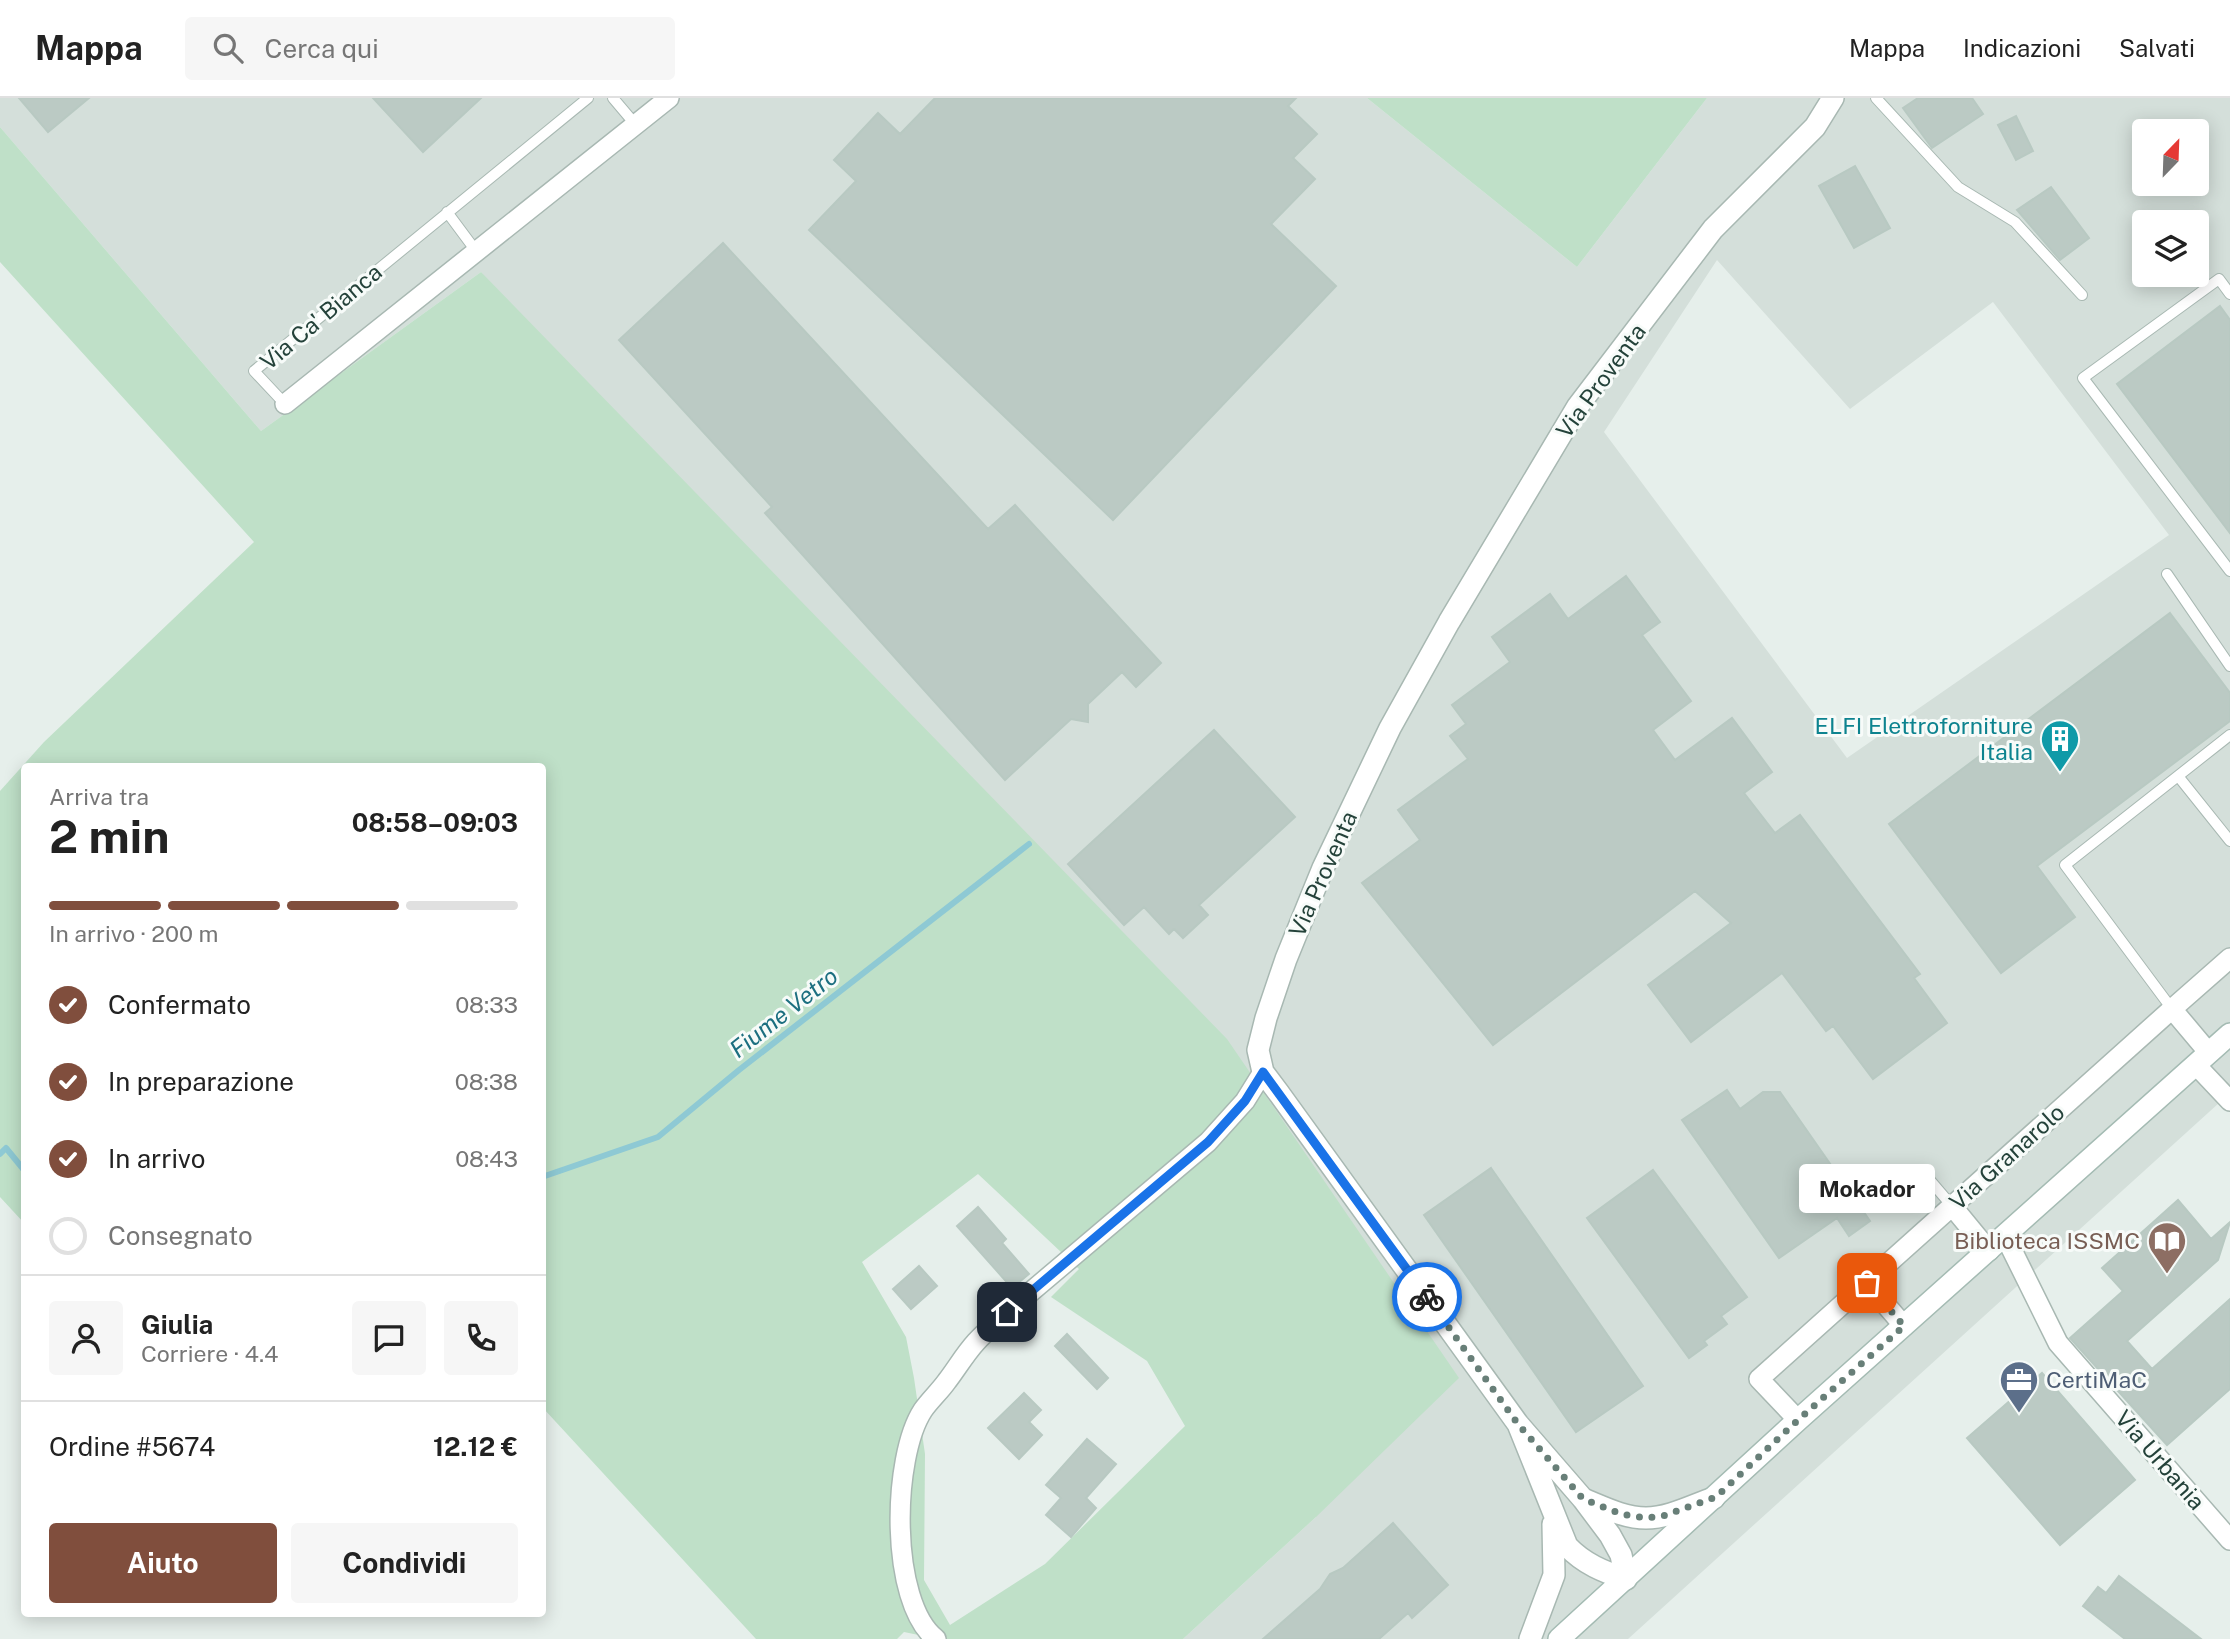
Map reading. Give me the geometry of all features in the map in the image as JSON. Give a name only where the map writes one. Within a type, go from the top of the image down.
[{"type":"street","name":"Via Ca' Bianca","points":[[285,404],[669,98]]},
{"type":"street","name":"Via Proventa","points":[[1263,1072],[1258,1050],[1266,1018],[1308,905],[1390,728],[1449,622],[1578,406],[1713,229],[1815,127],[1833,98]]},
{"type":"street","name":"Via Granarolo","points":[[1798,1420],[1759,1379],[2230,958]]},
{"type":"street","points":[[2172,1009],[2230,1101]]},
{"type":"street","points":[[1559,1639],[1798,1420],[2230,1034]]},
{"type":"street","points":[[936,1639],[929,1633],[914,1606],[901,1555],[901,1503],[906,1452],[922,1411],[976,1342],[1007,1312],[1208,1142],[1245,1101],[1263,1072],[1518,1424],[1583,1499],[1610,1535],[1621,1555],[1626,1579]]},
{"type":"street","name":"Via Urbania","points":[[1952,1206],[1997,1243],[2023,1275],[2058,1343],[2230,1540]]},
{"type":"street","points":[[1867,1283],[1904,1326]]},
{"type":"street","points":[[1518,1424],[1567,1546],[1576,1555],[1607,1573],[1626,1579]]},
{"type":"street","points":[[1583,1499],[1621,1514],[1646,1518],[1663,1516],[1716,1497]]},
{"type":"street","points":[[1530,1639],[1554,1575],[1553,1511]]},
{"type":"lane","name":"Via Ca' Bianca","points":[[285,404],[254,371],[589,98]]},
{"type":"lane","points":[[613,98],[635,124]]},
{"type":"lane","points":[[1877,98],[1958,187],[2015,222],[2082,295]]},
{"type":"lane","points":[[447,212],[476,251]]},
{"type":"lane","points":[[2230,294],[2219,279],[2083,378],[2230,571]]},
{"type":"lane","points":[[2167,574],[2230,666]]},
{"type":"lane","points":[[2172,1009],[2065,865],[2230,735]]},
{"type":"lane","points":[[2178,776],[2230,841]]},
{"type":"lane","points":[[1927,1178],[1952,1206]]},
{"type":"shaded area","points":[[0,98],[1367,98],[1577,267],[1707,98],[2230,98],[2230,1093],[1628,1639],[1183,1639],[1316,1517],[481,272],[261,431],[0,127]],"holes":[[[1717,260],[1850,409],[1993,302],[2169,535],[1847,758],[1604,432]]]},
{"type":"green space","points":[[1367,98],[1707,98],[1577,267]]},
{"type":"green space","points":[[0,127],[261,431],[481,272],[1227,1039],[1459,1378],[1316,1517],[1183,1639],[938,1639],[904,1632],[897,1639],[756,1639],[546,1411],[546,763],[25,763],[254,542],[0,262]],"holes":[[[978,1174],[1079,1269],[1051,1297],[1147,1361],[1185,1426],[1045,1564],[950,1625],[924,1580],[925,1454],[906,1337],[862,1262]]]},
{"type":"green space","points":[[21,768],[21,1220],[0,1197],[0,791]]},
{"type":"building","points":[[19,98],[89,98],[48,132]]},
{"type":"building","points":[[373,98],[481,98],[423,152]]},
{"type":"building","points":[[935,98],[1296,98],[1288,106],[1317,134],[1293,158],[1315,179],[1271,224],[1336,286],[1113,520],[809,230],[856,181],[834,160],[878,113],[900,134]]},
{"type":"building","points":[[1918,98],[1972,98],[1983,114],[1932,148],[1903,108]]},
{"type":"building","points":[[2016,116],[2033,151],[2016,160],[1998,125]]},
{"type":"building","points":[[1855,166],[1890,228],[1854,248],[1819,186]]},
{"type":"building","points":[[2051,187],[2089,238],[2060,260],[2017,210]]},
{"type":"building","points":[[723,243],[988,529],[1015,505],[1161,663],[1136,687],[1122,672],[1088,704],[1088,722],[1071,719],[1005,780],[765,513],[772,507],[619,340]]},
{"type":"building","points":[[2220,306],[2230,320],[2230,533],[2117,384]]},
{"type":"building","points":[[1626,576],[1660,622],[1642,635],[1691,701],[1653,730],[1675,760],[1732,718],[1772,772],[1744,793],[1775,833],[1800,815],[1920,974],[1914,978],[1947,1023],[1873,1079],[1833,1026],[1826,1031],[1782,973],[1691,1042],[1648,985],[1731,923],[1695,891],[1493,1045],[1362,883],[1420,840],[1398,810],[1468,759],[1450,736],[1466,724],[1452,705],[1510,662],[1492,637],[1550,594],[1568,619]]},
{"type":"building","name":"ELFI Elettroforniture Italia","points":[[2170,613],[2230,693],[2230,721],[2037,866],[2075,917],[2001,973],[1889,824]]},
{"type":"building","points":[[1214,730],[1295,817],[1199,905],[1208,915],[1183,938],[1174,929],[1169,934],[1144,907],[1124,925],[1068,864]]},
{"type":"building","points":[[1727,1090],[1740,1109],[1763,1092],[1780,1092],[1870,1221],[1849,1236],[1837,1218],[1779,1258],[1682,1120]]},
{"type":"building","points":[[1491,1168],[1643,1386],[1576,1432],[1424,1215]]},
{"type":"building","points":[[1653,1170],[1747,1297],[1721,1316],[1727,1324],[1704,1341],[1707,1345],[1689,1358],[1587,1218]]},
{"type":"building","points":[[2178,1200],[2211,1239],[2230,1222],[2218,1260],[2127,1341],[2152,1369],[2230,1299],[2230,1389],[2167,1445],[2070,1338],[2123,1291],[2102,1268]]},
{"type":"building","points":[[978,1207],[1006,1239],[1002,1243],[1029,1274],[1012,1288],[957,1226]]},
{"type":"building","points":[[919,1266],[937,1286],[911,1309],[893,1289]]},
{"type":"building","points":[[1067,1334],[1108,1378],[1097,1389],[1055,1346]]},
{"type":"building","points":[[2042,1373],[2135,1480],[2060,1545],[1967,1438]]},
{"type":"building","points":[[1024,1393],[1041,1410],[1029,1422],[1042,1435],[1019,1459],[988,1428]]},
{"type":"building","points":[[1087,1439],[1116,1464],[1086,1498],[1096,1508],[1071,1537],[1046,1515],[1061,1498],[1046,1485]]},
{"type":"building","points":[[1393,1523],[1448,1585],[1412,1618],[1408,1613],[1379,1639],[1263,1639],[1320,1589],[1330,1574],[1343,1568]]},
{"type":"building","points":[[2119,1576],[2201,1639],[2125,1639],[2083,1606],[2098,1587],[2106,1593]]},
{"type":"waterway","name":"Fiume Vetro","points":[[546,1176],[658,1137],[739,1070],[1029,844]]},
{"type":"waterway","name":"Fiume Vetro","points":[[0,1154],[6,1148],[21,1166]]},
{"type":"way so far","points":[[1427,1297],[1518,1424],[1583,1499],[1621,1514],[1646,1518],[1663,1516],[1716,1497],[1904,1326],[1867,1283]]},
{"type":"place","name":"ELFI Elettroforniture Italia","points":[[2060,773]]},
{"type":"place","name":"Biblioteca ISSMC","points":[[2167,1275]]},
{"type":"place","name":"Mokador","points":[[1867,1283]]},
{"type":"place","name":"CertiMaC","points":[[2019,1414]]},
{"type":"route","points":[[1007,1312],[1208,1142],[1245,1101],[1263,1072],[1427,1297]]}]
